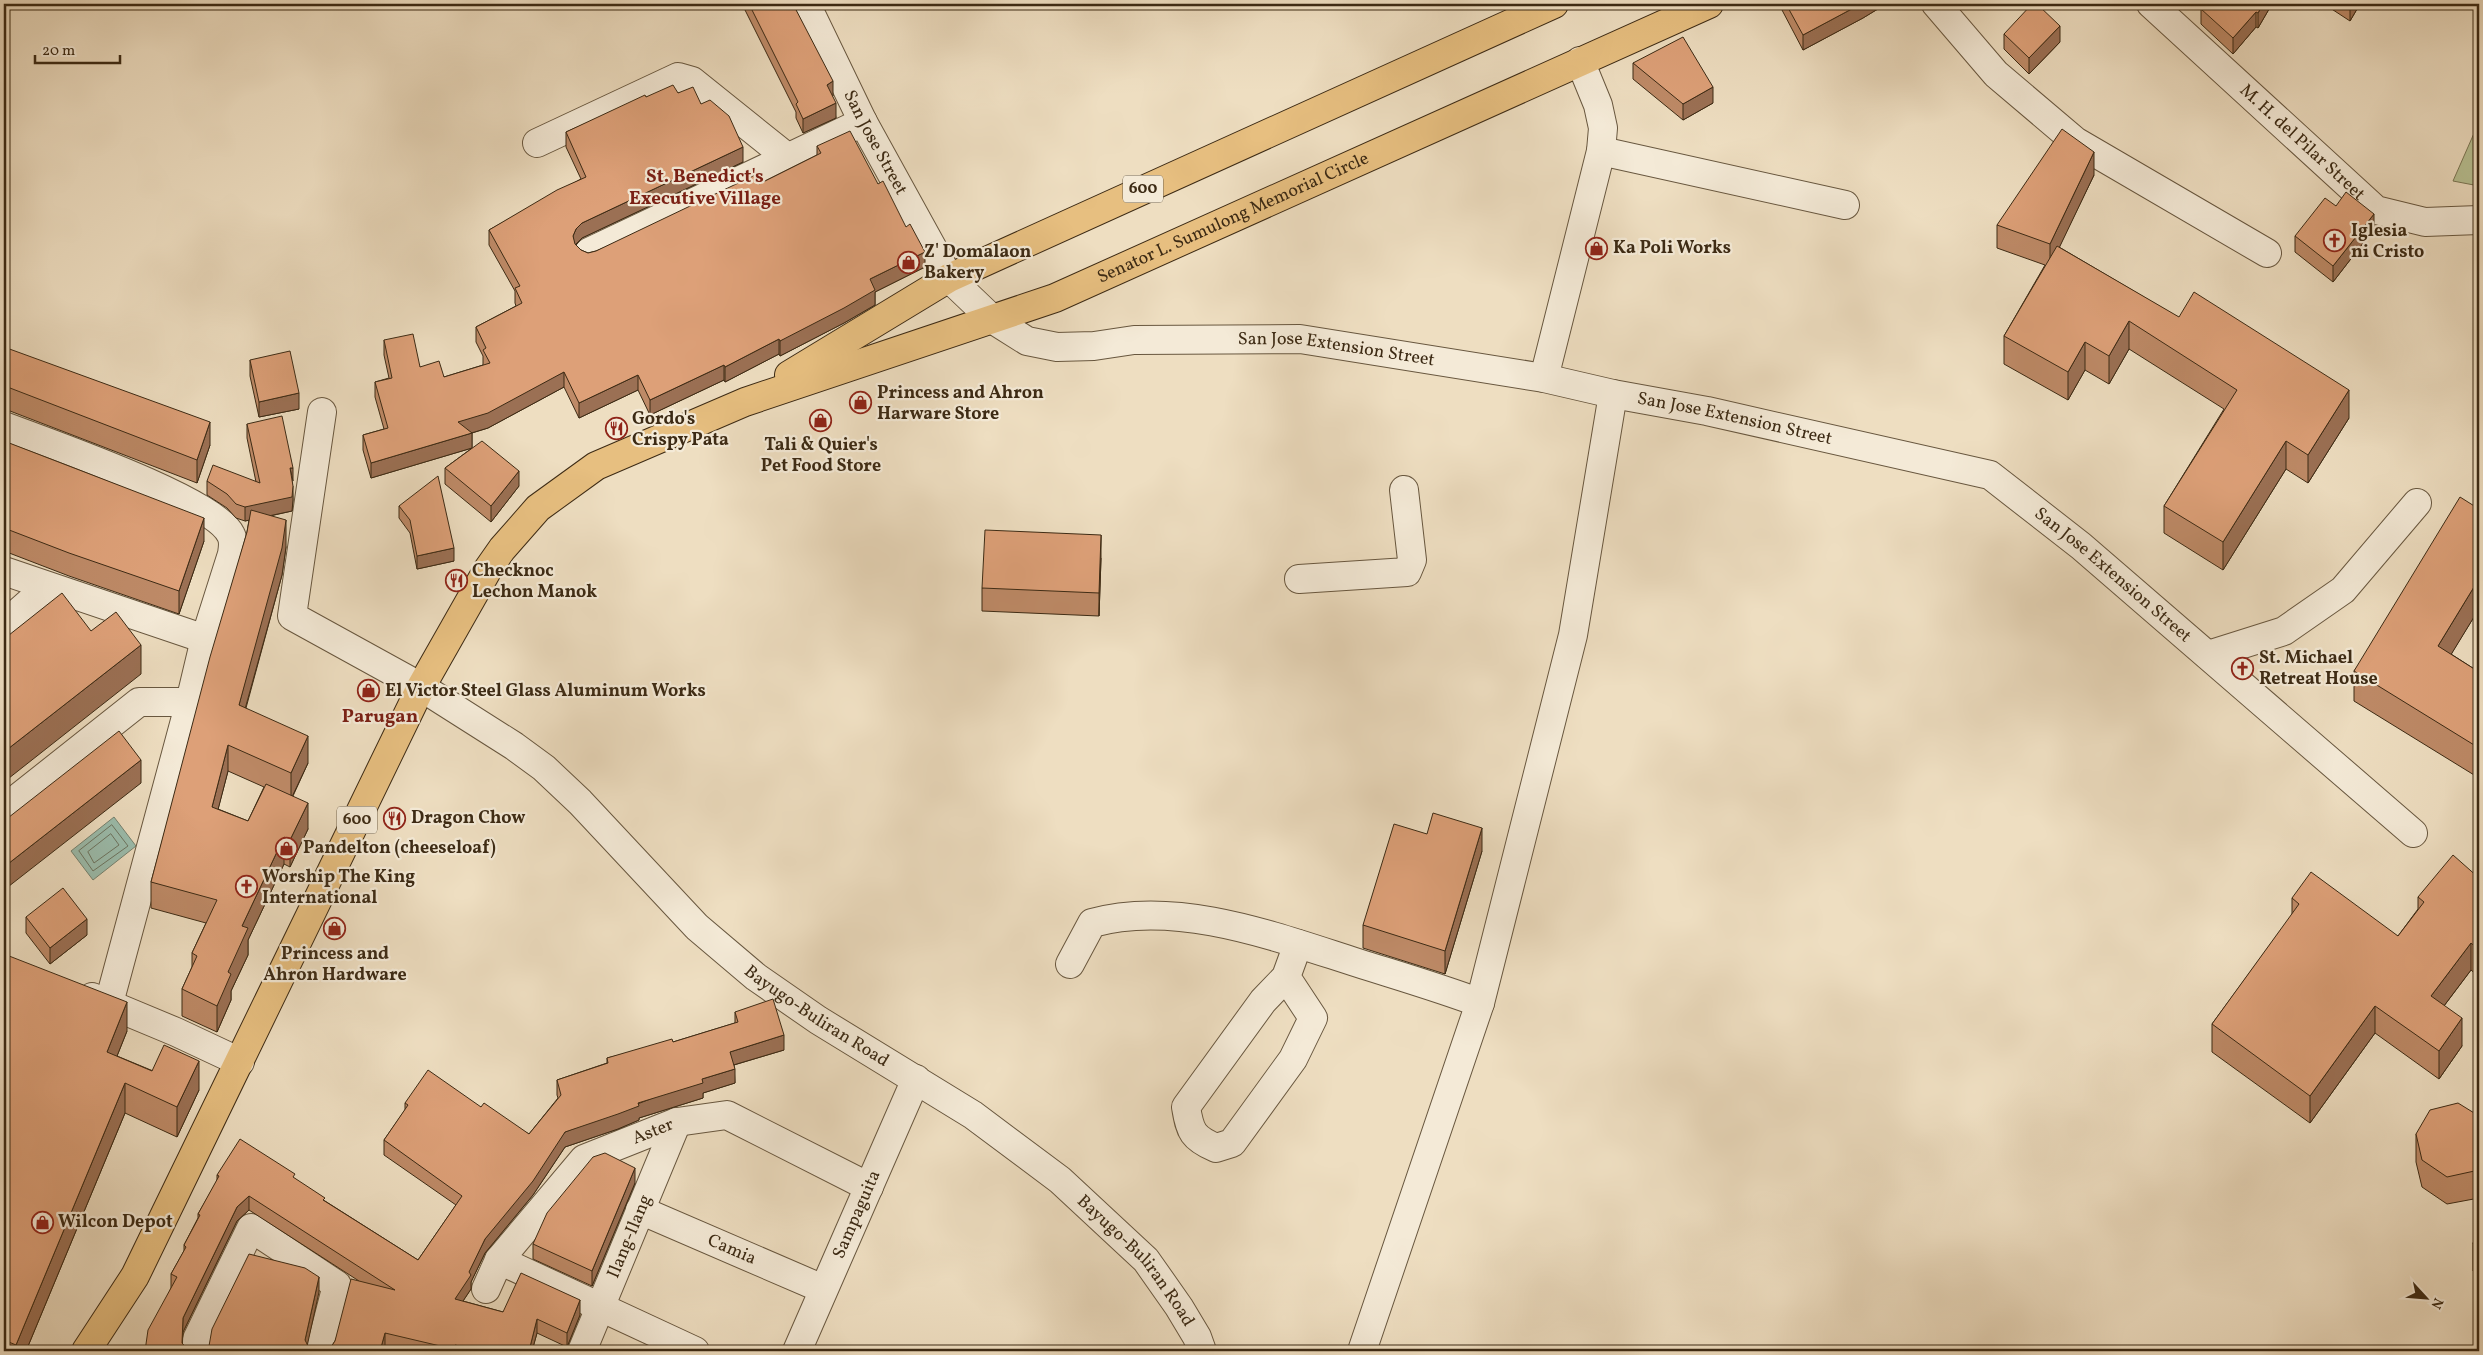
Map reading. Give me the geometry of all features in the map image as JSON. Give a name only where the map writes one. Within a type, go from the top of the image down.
[{"type":"main road","name":"Senator L. Sumulong Memorial Circle","points":[[745,402],[949,278],[1554,4]]},
{"type":"main road","name":"Senator L. Sumulong Memorial Circle","points":[[86,1351],[136,1276],[420,687],[488,570],[502,549],[538,508],[596,466],[745,402],[1055,298],[1708,4]]},
{"type":"street","name":"San Jose Street","points":[[806,4],[864,122],[949,278]]},
{"type":"street","points":[[1936,4],[1996,74],[2075,141],[2267,253]]},
{"type":"street","name":"M. H. del Pilar Street","points":[[2151,4],[2376,210],[2424,222],[2479,220]]},
{"type":"street","points":[[1544,378],[1601,151],[1603,128],[1600,113],[1580,61]]},
{"type":"street","points":[[537,143],[678,77],[692,81],[788,158]]},
{"type":"street","points":[[590,252],[864,122]]},
{"type":"street","points":[[1601,151],[1845,205]]},
{"type":"street","name":"San Jose Extension Street","points":[[949,278],[992,319],[1027,341],[1058,347],[1094,346],[1134,340],[1300,340],[1544,378],[1613,394],[1707,411],[1990,475],[2081,546],[2412,834]]},
{"type":"street","points":[[1362,1351],[1480,1003],[1573,635],[1613,394]]},
{"type":"street","name":"Bayugo-Buliran Road","points":[[322,412],[292,616],[420,687],[514,746],[544,768],[580,802],[697,927],[756,977],[818,1020],[973,1115],[1060,1180],[1146,1260],[1179,1306],[1197,1337],[1202,1351]]},
{"type":"street","points":[[4,426],[143,479],[214,518],[231,535],[232,554],[205,639],[190,702],[109,1004]]},
{"type":"street","points":[[1299,579],[1407,572],[1412,560],[1404,490]]},
{"type":"street","points":[[2208,655],[2284,631],[2343,590],[2417,504]]},
{"type":"street","points":[[4,571],[205,639]]},
{"type":"street","points":[[4,625],[48,587]]},
{"type":"street","points":[[4,809],[139,702],[190,702]]},
{"type":"street","points":[[1070,964],[1083,936],[1092,923],[1116,916],[1193,917],[1298,944],[1480,1003]]},
{"type":"street","points":[[1286,977],[1313,1018],[1293,1059],[1232,1143],[1216,1148],[1199,1140],[1189,1127],[1186,1107],[1263,1001],[1286,977],[1298,944]]},
{"type":"street","points":[[65,987],[176,1032],[240,1062]]},
{"type":"street","name":"Sampaguita","points":[[797,1351],[916,1079]]},
{"type":"street","name":"Aster","points":[[486,1289],[499,1260],[584,1159],[677,1122],[726,1114],[869,1187]]},
{"type":"street","name":"Ilang-Ilang","points":[[582,1351],[677,1122]]},
{"type":"street","name":"Camia","points":[[640,1210],[823,1289]]},
{"type":"street","points":[[196,1351],[196,1339],[251,1228],[337,1285],[320,1351]]},
{"type":"street","points":[[499,1260],[695,1351]]},
{"type":"shaded area","points":[[2479,122],[2479,186],[2453,181]]},
{"type":"water","points":[[114,817],[136,846],[93,880],[71,851]]},
{"type":"building","points":[[749,4],[793,4],[833,81],[827,85],[836,103],[803,119],[796,104],[798,102]]},
{"type":"building","points":[[1786,4],[1861,4],[1803,35]]},
{"type":"building","points":[[2032,4],[2037,4],[2060,26],[2029,58],[2004,34]]},
{"type":"building","points":[[2206,4],[2263,4],[2258,13],[2256,12],[2233,38],[2201,9]]},
{"type":"building","points":[[1683,37],[1713,87],[1683,104],[1633,63]]},
{"type":"building","points":[[673,85],[678,93],[693,87],[701,104],[710,100],[729,116],[743,147],[582,223],[576,229],[573,236],[575,244],[581,250],[588,253],[596,251],[755,175],[759,184],[821,153],[817,146],[850,131],[878,184],[883,181],[906,227],[910,224],[925,252],[870,279],[875,290],[844,308],[780,341],[779,339],[725,367],[724,365],[650,400],[638,375],[579,403],[564,372],[488,413],[458,422],[472,433],[371,463],[363,435],[388,428],[375,382],[392,378],[384,340],[413,334],[420,367],[439,361],[444,377],[490,363],[483,350],[486,348],[476,327],[522,303],[515,288],[520,286],[489,230],[557,190],[586,177],[566,132],[645,95],[646,97]]},
{"type":"building","points":[[2062,129],[2094,152],[2050,244],[1997,225]]},
{"type":"building","name":"Iglesia ni Cristo","points":[[2346,192],[2374,214],[2333,266],[2295,236],[2325,198],[2336,206]]},
{"type":"building","points":[[2057,246],[2179,317],[2194,292],[2349,390],[2308,455],[2286,441],[2223,542],[2164,506],[2237,390],[2129,321],[2109,356],[2085,342],[2068,372],[2004,336]]},
{"type":"building","points":[[4,347],[210,422],[197,460],[10,388],[4,389]]},
{"type":"building","points":[[290,351],[299,393],[259,402],[250,360]]},
{"type":"building","points":[[282,416],[293,468],[290,468],[293,486],[292,497],[245,507],[236,504],[227,494],[207,481],[213,465],[260,483],[247,424]]},
{"type":"building","points":[[4,441],[204,518],[179,591],[69,553],[4,528]]},
{"type":"building","points":[[482,441],[519,471],[491,506],[445,468]]},
{"type":"building","points":[[438,476],[454,548],[417,556],[410,520],[399,506]]},
{"type":"building","points":[[2460,497],[2479,509],[2479,584],[2477,582],[2438,646],[2479,672],[2479,748],[2354,671]]},
{"type":"building","points":[[251,510],[286,520],[282,548],[239,705],[308,736],[291,773],[228,745],[212,807],[248,821],[266,784],[308,803],[290,840],[284,837],[242,926],[248,928],[228,972],[231,974],[217,1006],[182,989],[197,956],[192,953],[217,900],[151,882],[210,657],[247,532]]},
{"type":"building","points":[[985,530],[1101,535],[1099,593],[982,588]]},
{"type":"building","points":[[62,593],[91,631],[116,612],[141,645],[4,752],[4,639]]},
{"type":"building","points":[[119,731],[141,760],[4,867],[4,821]]},
{"type":"building","points":[[1433,813],[1482,828],[1445,951],[1363,925],[1394,824],[1427,834]]},
{"type":"building","points":[[2453,855],[2479,878],[2479,950],[2471,943],[2431,996],[2462,1018],[2439,1051],[2375,1006],[2310,1096],[2212,1024],[2299,904],[2292,898],[2311,872],[2398,936],[2424,902],[2418,897]]},
{"type":"building","points":[[63,888],[87,919],[50,948],[26,917]]},
{"type":"building","name":"Wilcon Depot","points":[[4,954],[127,1002],[107,1052],[152,1071],[164,1045],[199,1061],[177,1107],[125,1083],[16,1345],[4,1340]]},
{"type":"building","points":[[773,999],[784,1035],[730,1052],[735,1069],[702,1079],[703,1083],[638,1103],[639,1106],[565,1132],[533,1181],[485,1239],[469,1272],[471,1275],[455,1299],[503,1312],[521,1273],[580,1300],[567,1333],[537,1319],[529,1351],[482,1351],[455,1345],[453,1349],[385,1333],[380,1351],[325,1351],[335,1341],[351,1279],[395,1290],[249,1196],[237,1207],[183,1318],[182,1343],[187,1349],[192,1351],[145,1351],[148,1330],[177,1277],[171,1274],[186,1247],[184,1245],[200,1215],[198,1214],[219,1176],[217,1175],[240,1139],[295,1174],[293,1177],[325,1198],[323,1200],[418,1260],[462,1196],[384,1140],[408,1105],[405,1103],[428,1070],[481,1107],[484,1103],[529,1134],[561,1095],[557,1080],[608,1063],[607,1058],[672,1039],[673,1042],[738,1022],[735,1012]]},
{"type":"building","points":[[2458,1103],[2479,1116],[2479,1170],[2447,1177],[2422,1160],[2416,1134],[2430,1110]]},
{"type":"building","points":[[605,1153],[635,1168],[592,1271],[533,1244],[547,1213],[593,1157]]},
{"type":"building","points":[[2479,1216],[2479,1245],[2473,1244]]},
{"type":"building","points":[[249,1254],[305,1268],[319,1277],[305,1340],[309,1348],[316,1351],[202,1351],[209,1346],[212,1329]]},
{"type":"place","name":"Iglesia ni Cristo","points":[[2335,241]]},
{"type":"place","name":"Ka Poli Works","points":[[1597,248]]},
{"type":"place","name":"Z' Domalaon Bakery","points":[[908,262]]},
{"type":"place","name":"Princess and Ahron Harware Store","points":[[861,403]]},
{"type":"place","name":"Tali & Quier's Pet Food Store","points":[[821,420]]},
{"type":"place","name":"Gordo's Crispy Pata","points":[[616,429]]},
{"type":"place","name":"Checknoc Lechon Manok","points":[[456,581]]},
{"type":"place","name":"St. Michael Retreat House","points":[[2243,668]]},
{"type":"place","name":"El Victor Steel Glass Aluminum Works","points":[[369,691]]},
{"type":"place","name":"Dragon Chow","points":[[395,818]]},
{"type":"place","name":"Pandelton (cheeseloaf)","points":[[287,848]]},
{"type":"place","name":"Worship The King International","points":[[246,887]]},
{"type":"place","name":"Princess and Ahron Hardware","points":[[335,929]]},
{"type":"place","name":"Wilcon Depot","points":[[42,1222]]},
{"type":"district","name":"St. Benedict's Executive Village","points":[[705,188]]},
{"type":"district","name":"Parugan","points":[[380,717]]}]
